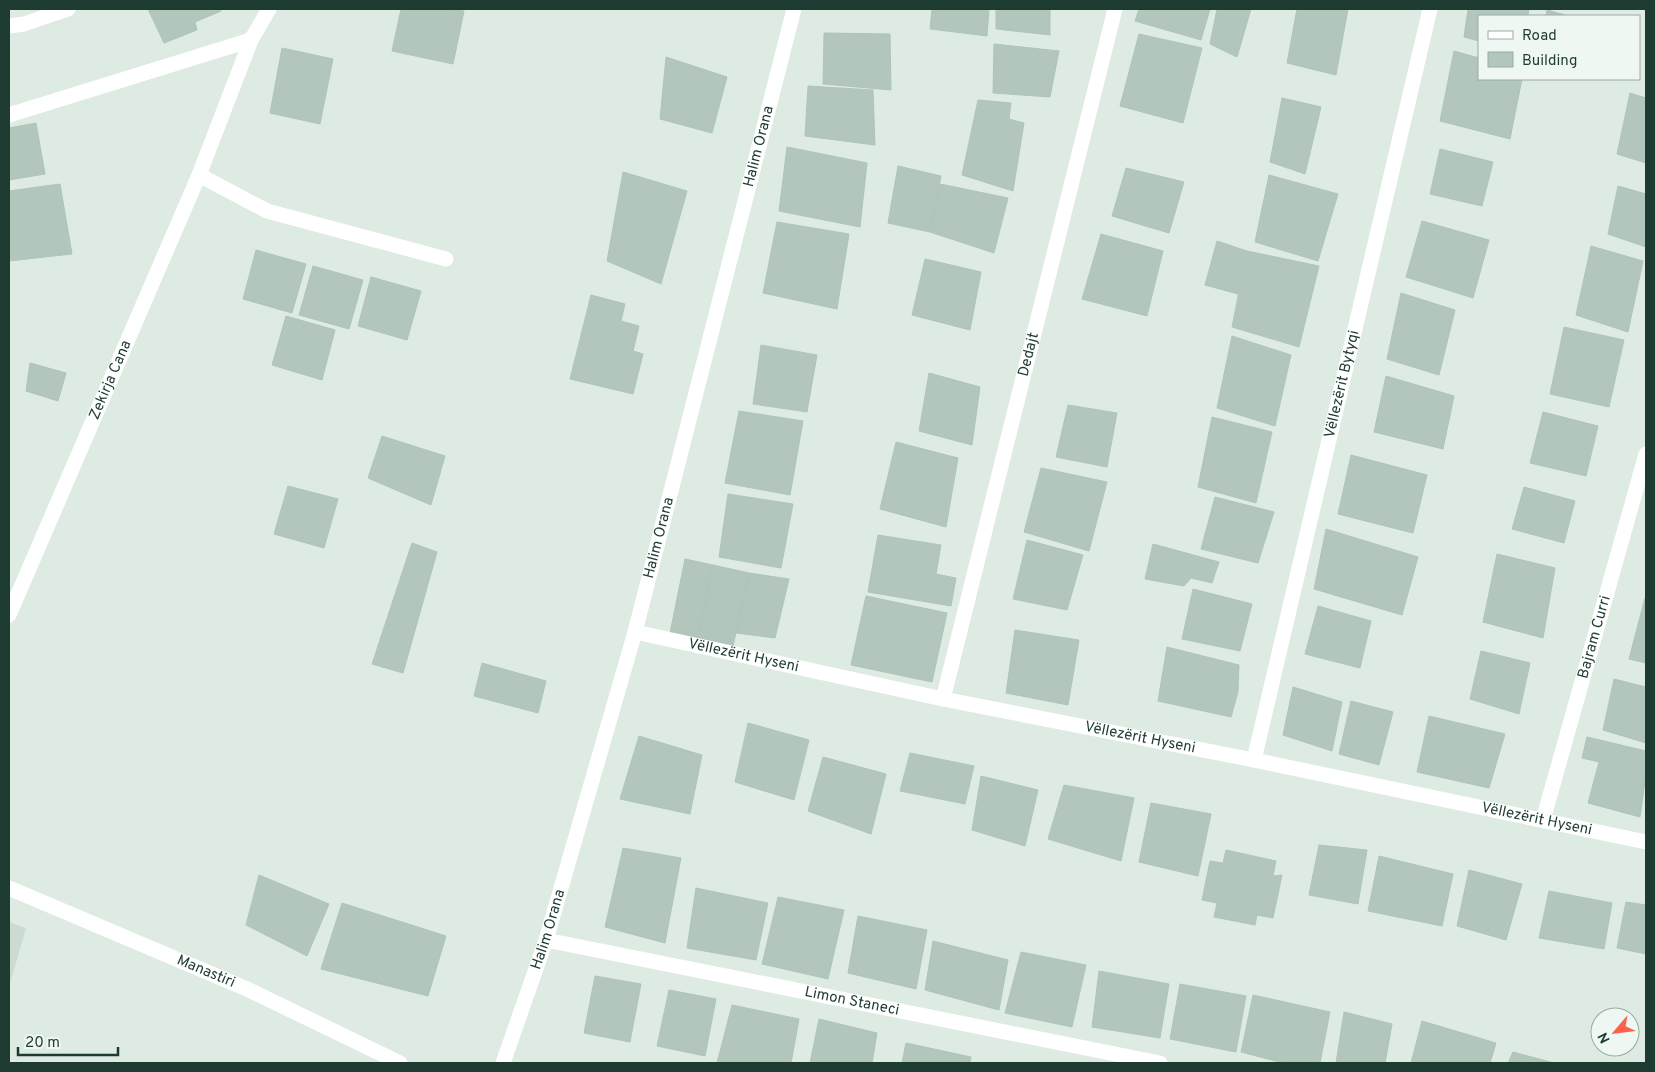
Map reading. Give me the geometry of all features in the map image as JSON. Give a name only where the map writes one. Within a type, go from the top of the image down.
[{"type":"street","points":[[9,26],[24,24],[68,9]]},
{"type":"street","name":"Zekirja Cana","points":[[9,615],[15,581],[198,175],[251,40],[269,9]]},
{"type":"street","name":"Halim Orana","points":[[503,1063],[546,940],[635,632],[794,9]]},
{"type":"street","name":"Dedajt","points":[[943,699],[1115,9]]},
{"type":"street","name":"Vëllezërit Bytyqi","points":[[1254,760],[1430,9]]},
{"type":"street","points":[[9,115],[251,40]]},
{"type":"street","points":[[198,175],[267,211],[446,259]]},
{"type":"street","name":"Bajram Curri","points":[[1542,820],[1646,454]]},
{"type":"street","name":"Vëllezërit Hyseni","points":[[635,632],[943,699],[1254,760],[1646,842]]},
{"type":"street","name":"Manastiri","points":[[9,888],[247,989],[400,1063]]},
{"type":"street","name":"Limon Staneci","points":[[546,940],[1160,1063]]},
{"type":"shaded area","points":[[9,922],[26,928],[9,987]]},
{"type":"building","points":[[148,9],[220,9],[221,11],[195,22],[197,30],[164,43]]},
{"type":"building","points":[[401,9],[451,9],[464,11],[453,64],[392,51]]},
{"type":"building","points":[[932,9],[989,9],[987,36],[930,29]]},
{"type":"building","points":[[996,9],[1050,9],[1050,35],[996,29]]},
{"type":"building","points":[[1139,9],[1210,9],[1201,40],[1135,21]]},
{"type":"building","points":[[1217,9],[1251,9],[1237,57],[1210,44]]},
{"type":"building","points":[[1297,9],[1348,9],[1336,75],[1287,63]]},
{"type":"building","points":[[1468,9],[1529,9],[1528,15],[1478,15],[1478,41],[1464,37]]},
{"type":"building","points":[[1547,10],[1565,15],[1546,15]]},
{"type":"building","points":[[824,33],[890,34],[891,90],[823,84]]},
{"type":"building","points":[[1139,34],[1202,48],[1183,123],[1120,106]]},
{"type":"building","points":[[994,44],[1059,51],[1050,97],[993,93]]},
{"type":"building","points":[[282,48],[333,59],[320,124],[270,113]]},
{"type":"building","points":[[1454,51],[1478,58],[1478,80],[1522,80],[1510,139],[1440,121]]},
{"type":"building","points":[[666,57],[727,77],[712,133],[660,119]]},
{"type":"building","points":[[808,86],[873,90],[875,145],[805,136]]},
{"type":"building","points":[[1630,93],[1646,98],[1646,163],[1617,154]]},
{"type":"building","points":[[1282,98],[1321,107],[1305,174],[1270,162]]},
{"type":"building","points":[[978,100],[1011,103],[1009,119],[1024,123],[1013,191],[962,175]]},
{"type":"building","points":[[36,123],[45,174],[9,180],[9,128]]},
{"type":"building","points":[[787,147],[867,163],[860,227],[779,211]]},
{"type":"building","points":[[1440,149],[1493,162],[1482,206],[1430,194]]},
{"type":"building","points":[[898,166],[941,176],[930,232],[888,223]]},
{"type":"building","points":[[1126,168],[1184,182],[1169,233],[1112,216]]},
{"type":"building","points":[[623,172],[687,191],[661,284],[607,261]]},
{"type":"building","points":[[1269,175],[1338,194],[1318,261],[1255,242]]},
{"type":"building","points":[[60,184],[72,254],[9,261],[9,191]]},
{"type":"building","points":[[940,184],[1008,198],[994,253],[930,232]]},
{"type":"building","points":[[1618,186],[1646,194],[1646,247],[1608,234]]},
{"type":"building","points":[[1422,221],[1489,240],[1473,298],[1406,277]]},
{"type":"building","points":[[777,222],[849,234],[837,309],[763,293]]},
{"type":"building","points":[[1101,234],[1163,251],[1147,316],[1082,299]]},
{"type":"building","points":[[1217,241],[1247,251],[1238,294],[1205,285]]},
{"type":"building","points":[[1591,246],[1643,261],[1628,332],[1576,315]]},
{"type":"building","points":[[256,250],[306,264],[292,313],[243,299]]},
{"type":"building","points":[[1247,251],[1319,266],[1299,347],[1232,327]]},
{"type":"building","points":[[925,259],[981,272],[970,330],[912,315]]},
{"type":"building","points":[[313,266],[363,280],[349,329],[299,315]]},
{"type":"building","points":[[371,277],[421,291],[407,340],[358,326]]},
{"type":"building","points":[[1401,293],[1455,310],[1439,375],[1387,359]]},
{"type":"building","points":[[591,295],[625,304],[621,321],[639,326],[633,351],[643,354],[633,394],[570,379]]},
{"type":"building","points":[[286,316],[335,330],[322,380],[272,365]]},
{"type":"building","points":[[1564,327],[1624,340],[1609,407],[1550,394]]},
{"type":"building","points":[[1232,336],[1291,355],[1275,426],[1217,408]]},
{"type":"building","points":[[761,345],[817,355],[807,412],[753,404]]},
{"type":"building","points":[[30,363],[66,373],[58,401],[26,391]]},
{"type":"building","points":[[929,373],[980,387],[972,445],[919,431]]},
{"type":"building","points":[[1386,376],[1454,396],[1443,449],[1374,432]]},
{"type":"building","points":[[1068,405],[1117,413],[1107,467],[1056,457]]},
{"type":"building","points":[[739,411],[803,421],[790,495],[725,483]]},
{"type":"building","points":[[1543,412],[1598,426],[1586,476],[1530,463]]},
{"type":"building","points":[[1212,417],[1272,432],[1256,503],[1198,487]]},
{"type":"building","points":[[382,436],[445,456],[431,505],[368,478]]},
{"type":"building","points":[[896,442],[958,458],[946,527],[880,509]]},
{"type":"building","points":[[1351,455],[1427,475],[1413,533],[1338,514]]},
{"type":"building","points":[[1041,468],[1107,482],[1089,551],[1024,532]]},
{"type":"building","points":[[288,486],[338,499],[324,548],[274,534]]},
{"type":"building","points":[[1524,487],[1575,501],[1564,543],[1512,529]]},
{"type":"building","points":[[728,494],[793,504],[781,568],[719,557]]},
{"type":"building","points":[[1215,497],[1274,512],[1258,563],[1201,549]]},
{"type":"building","points":[[1326,529],[1418,557],[1402,615],[1314,589]]},
{"type":"building","points":[[878,535],[941,545],[936,574],[956,578],[951,606],[868,592]]},
{"type":"building","points":[[1027,540],[1083,555],[1067,610],[1013,599]]},
{"type":"building","points":[[412,543],[437,552],[403,673],[372,664]]},
{"type":"building","points":[[1153,544],[1219,562],[1212,583],[1191,578],[1184,586],[1145,579]]},
{"type":"building","points":[[1497,554],[1555,568],[1543,638],[1483,622]]},
{"type":"building","points":[[685,559],[713,565],[698,639],[670,633]]},
{"type":"building","points":[[713,565],[749,573],[733,646],[698,639]]},
{"type":"building","points":[[749,573],[789,579],[775,638],[736,633]]},
{"type":"building","points":[[1193,589],[1252,604],[1240,651],[1182,639]]},
{"type":"building","points":[[866,596],[947,613],[932,682],[851,665]]},
{"type":"building","points":[[1646,599],[1646,663],[1629,659]]},
{"type":"building","points":[[1318,606],[1371,621],[1360,668],[1305,654]]},
{"type":"building","points":[[1015,630],[1079,640],[1068,705],[1006,693]]},
{"type":"building","points":[[1167,647],[1239,665],[1238,692],[1231,717],[1158,701]]},
{"type":"building","points":[[1481,651],[1530,663],[1519,714],[1470,699]]},
{"type":"building","points":[[482,663],[546,681],[538,713],[474,696]]},
{"type":"building","points":[[1614,679],[1646,687],[1646,743],[1603,730]]},
{"type":"building","points":[[1293,687],[1342,702],[1332,751],[1283,735]]},
{"type":"building","points":[[1351,701],[1393,712],[1379,765],[1339,754]]},
{"type":"building","points":[[1429,716],[1505,734],[1489,788],[1417,772]]},
{"type":"building","points":[[748,723],[809,740],[794,800],[735,782]]},
{"type":"building","points":[[639,736],[702,755],[690,814],[620,799]]},
{"type":"building","points":[[1587,737],[1646,751],[1646,774],[1640,817],[1588,803],[1599,762],[1582,758]]},
{"type":"building","points":[[910,753],[974,766],[965,804],[900,791]]},
{"type":"building","points":[[823,757],[886,774],[871,834],[808,811]]},
{"type":"building","points":[[981,776],[1038,790],[1025,846],[972,830]]},
{"type":"building","points":[[1064,785],[1134,798],[1121,861],[1048,839]]},
{"type":"building","points":[[1151,803],[1211,814],[1198,876],[1139,862]]},
{"type":"building","points":[[1319,845],[1367,850],[1358,904],[1309,895]]},
{"type":"building","points":[[623,848],[681,858],[665,943],[605,927]]},
{"type":"building","points":[[1226,850],[1276,861],[1273,876],[1282,875],[1273,918],[1257,915],[1255,925],[1214,917],[1217,903],[1202,900],[1210,861],[1223,863]]},
{"type":"building","points":[[1379,856],[1453,874],[1442,926],[1368,911]]},
{"type":"building","points":[[1469,870],[1522,884],[1506,940],[1457,926]]},
{"type":"building","points":[[259,875],[329,904],[307,956],[246,925]]},
{"type":"building","points":[[696,888],[768,903],[756,960],[687,948]]},
{"type":"building","points":[[1549,891],[1612,903],[1604,949],[1539,938]]},
{"type":"building","points":[[778,897],[844,910],[828,979],[762,964]]},
{"type":"building","points":[[1626,902],[1646,905],[1646,954],[1617,948]]},
{"type":"building","points":[[342,903],[446,936],[428,996],[321,969]]},
{"type":"building","points":[[858,916],[927,930],[916,989],[848,973]]},
{"type":"building","points":[[933,941],[1008,960],[999,1010],[925,990]]},
{"type":"building","points":[[1021,952],[1086,965],[1072,1027],[1005,1013]]},
{"type":"building","points":[[1099,971],[1169,984],[1160,1038],[1092,1027]]},
{"type":"building","points":[[595,976],[641,984],[630,1042],[584,1033]]},
{"type":"building","points":[[1180,984],[1246,996],[1236,1052],[1170,1039]]},
{"type":"building","points":[[669,990],[716,999],[705,1056],[657,1046]]},
{"type":"building","points":[[1253,995],[1330,1012],[1320,1063],[1283,1063],[1241,1052]]},
{"type":"building","points":[[732,1005],[799,1019],[791,1063],[717,1063]]},
{"type":"building","points":[[1344,1012],[1392,1024],[1385,1063],[1336,1063]]},
{"type":"building","points":[[819,1019],[877,1033],[872,1063],[810,1063]]},
{"type":"building","points":[[1422,1021],[1496,1043],[1490,1063],[1411,1063]]},
{"type":"building","points":[[906,1043],[971,1057],[970,1063],[902,1063]]},
{"type":"building","points":[[1513,1052],[1554,1063],[1508,1063]]}]
